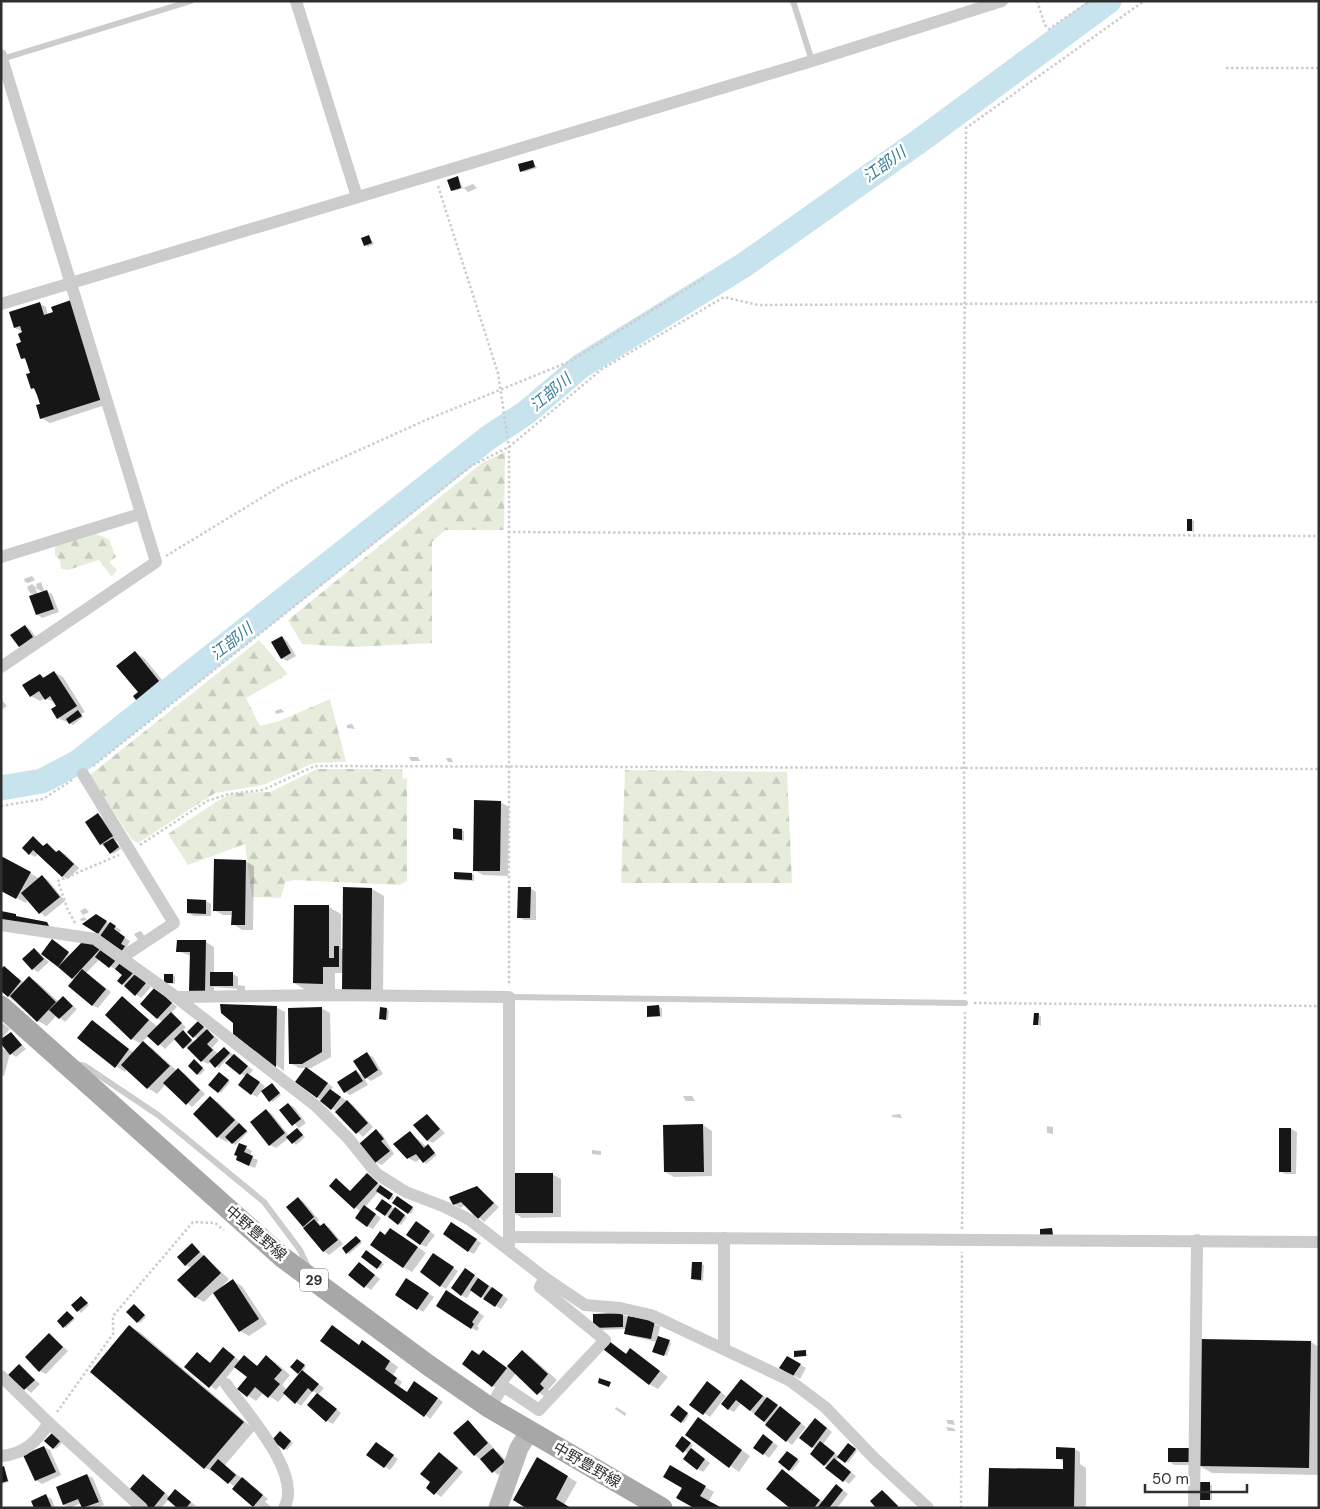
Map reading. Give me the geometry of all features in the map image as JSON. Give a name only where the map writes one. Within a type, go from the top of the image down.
[{"type":"main road","name":"中野豊野線","points":[[1,1006],[282,1257],[490,1408],[662,1508]]},
{"type":"main road","points":[[498,1508],[519,1448],[529,1432]]},
{"type":"street","points":[[296,1],[357,197]]},
{"type":"street","points":[[1,304],[70,285],[812,61],[1002,1]]},
{"type":"street","points":[[1,667],[156,562],[2,57]]},
{"type":"street","points":[[1,556],[140,514]]},
{"type":"street","points":[[83,774],[174,923],[121,958]]},
{"type":"street","points":[[1,925],[96,939],[176,997],[316,1106],[348,1138],[377,1174],[406,1192],[445,1207],[470,1220],[545,1278],[585,1305],[620,1308],[651,1315],[789,1380],[825,1406],[874,1458],[928,1508]]},
{"type":"street","points":[[176,997],[329,995],[509,997],[509,1250]]},
{"type":"street","points":[[509,1237],[1319,1242]]},
{"type":"street","points":[[724,1238],[724,1349]]},
{"type":"street","points":[[1194,1508],[1197,1240]]},
{"type":"street","points":[[490,1408],[503,1386],[539,1410],[606,1340],[540,1287],[545,1278]]},
{"type":"street","points":[[1,1376],[49,1423],[142,1508]]},
{"type":"street","points":[[226,1384],[277,1454],[286,1482],[288,1501],[284,1508]]},
{"type":"street","points":[[1,1456],[16,1454],[36,1442],[49,1423]]},
{"type":"lane","points":[[2,57],[191,1]]},
{"type":"lane","points":[[793,1],[812,61]]},
{"type":"lane","points":[[509,997],[965,1003]]},
{"type":"lane","points":[[63,1061],[85,1066],[158,1115],[264,1202],[300,1250],[315,1281]]},
{"type":"path","points":[[1036,1],[1045,24],[1049,29],[1090,1]]},
{"type":"path","points":[[961,1508],[965,1003],[963,534],[966,128],[1144,1]]},
{"type":"path","points":[[1226,68],[1319,68]]},
{"type":"path","points":[[434,174],[498,373],[509,447],[509,997]]},
{"type":"path","points":[[156,562],[284,484],[426,420],[571,361],[704,278]]},
{"type":"path","points":[[1,806],[43,799],[83,774],[471,466],[509,447],[602,369],[724,297],[758,305],[964,302],[1319,302]]},
{"type":"path","points":[[508,532],[1319,536]]},
{"type":"path","points":[[96,939],[74,923],[58,882],[129,850],[207,801],[229,794],[263,790],[315,766],[1319,769]]},
{"type":"path","points":[[965,1003],[1319,1006]]},
{"type":"path","points":[[49,1423],[113,1334],[113,1316],[193,1222],[214,1223],[230,1235]]},
{"type":"green space","points":[[505,452],[504,530],[445,530],[432,542],[432,643],[352,647],[302,644],[288,620],[482,463]]},
{"type":"green space","points":[[86,530],[109,539],[116,557],[109,562],[117,570],[112,577],[99,560],[68,570],[61,569],[60,560],[55,555],[55,543]]},
{"type":"green space","points":[[259,640],[288,674],[246,698],[260,726],[279,721],[330,699],[346,762],[314,763],[263,785],[215,793],[138,843],[132,840],[90,775]]},
{"type":"green space","points":[[317,769],[402,769],[403,779],[407,778],[407,881],[399,885],[295,880],[285,882],[281,898],[252,897],[245,844],[188,865],[168,834],[219,800],[233,793],[270,792]]},
{"type":"green space","points":[[625,770],[787,772],[792,883],[621,883]]},
{"type":"building","points":[[533,160],[535,167],[520,172],[518,164]]},
{"type":"building","points":[[458,176],[461,188],[451,191],[447,180]]},
{"type":"building","points":[[369,235],[372,243],[364,246],[361,238]]},
{"type":"building","points":[[71,300],[103,399],[40,419],[36,405],[40,404],[34,388],[31,389],[26,374],[30,373],[25,358],[21,359],[16,344],[21,342],[18,334],[22,332],[20,326],[14,328],[9,312],[40,302],[44,315],[53,312],[51,307]]},
{"type":"building","points":[[1187,519],[1192,519],[1192,531],[1187,531]]},
{"type":"building","points":[[47,590],[54,609],[36,615],[29,596]]},
{"type":"building","points":[[25,625],[33,637],[19,647],[10,635]]},
{"type":"building","points":[[282,636],[291,653],[281,659],[271,642]]},
{"type":"building","points":[[135,651],[159,681],[136,700],[133,696],[138,692],[116,666]]},
{"type":"building","points":[[54,671],[77,706],[57,719],[51,709],[56,706],[50,696],[45,700],[39,691],[30,697],[22,685],[40,674],[43,678]]},
{"type":"building","points":[[78,710],[82,716],[69,724],[66,719]]},
{"type":"building","points":[[474,800],[501,801],[500,871],[473,871]]},
{"type":"building","points":[[98,813],[113,836],[100,845],[85,822]]},
{"type":"building","points":[[453,828],[462,829],[462,840],[453,839]]},
{"type":"building","points":[[33,836],[43,846],[47,843],[56,852],[59,850],[74,864],[62,877],[33,850],[29,855],[22,848]]},
{"type":"building","points":[[113,838],[119,847],[110,854],[103,844]]},
{"type":"building","points":[[1,856],[31,872],[16,899],[1,891]]},
{"type":"building","points":[[214,859],[246,860],[245,925],[231,925],[232,911],[213,911]]},
{"type":"building","points":[[454,872],[472,873],[472,880],[454,879]]},
{"type":"building","points":[[42,875],[60,897],[39,914],[21,893]]},
{"type":"building","points":[[343,887],[372,888],[371,991],[342,991]]},
{"type":"building","points":[[518,887],[531,887],[530,918],[517,918]]},
{"type":"building","points":[[187,899],[206,900],[206,914],[187,913]]},
{"type":"building","points":[[294,905],[329,905],[329,958],[334,958],[334,946],[339,946],[339,967],[323,967],[323,984],[293,983]]},
{"type":"building","points":[[1,911],[47,922],[51,930],[1,922]]},
{"type":"building","points":[[96,914],[107,921],[98,934],[82,924]]},
{"type":"building","points":[[110,922],[116,926],[114,929],[125,937],[121,944],[125,946],[122,951],[100,936]]},
{"type":"building","points":[[52,939],[69,952],[58,967],[41,954]]},
{"type":"building","points":[[177,940],[206,940],[205,991],[189,991],[190,952],[176,952]]},
{"type":"building","points":[[83,941],[95,944],[100,949],[72,979],[58,967]]},
{"type":"building","points":[[34,948],[44,959],[32,970],[22,959]]},
{"type":"building","points":[[102,948],[116,960],[109,968],[95,957]]},
{"type":"building","points":[[121,962],[133,973],[122,985],[117,981],[122,975],[115,969]]},
{"type":"building","points":[[4,966],[21,981],[8,997],[1,991],[1,969]]},
{"type":"building","points":[[82,969],[106,989],[92,1006],[68,986]]},
{"type":"building","points":[[210,972],[233,972],[233,986],[210,986]]},
{"type":"building","points":[[135,974],[146,983],[135,996],[124,986]]},
{"type":"building","points":[[164,974],[173,974],[173,983],[164,983]]},
{"type":"building","points":[[29,976],[56,1002],[37,1022],[10,996]]},
{"type":"building","points":[[155,987],[172,1003],[157,1019],[140,1004]]},
{"type":"building","points":[[63,996],[73,1006],[59,1019],[49,1010]]},
{"type":"building","points":[[122,996],[149,1020],[131,1040],[105,1015]]},
{"type":"building","points":[[220,1004],[277,1006],[276,1068],[233,1034],[233,1023],[221,1013]]},
{"type":"building","points":[[659,1005],[660,1016],[647,1017],[647,1006]]},
{"type":"building","points":[[322,1007],[322,1052],[302,1064],[289,1064],[288,1008]]},
{"type":"building","points":[[380,1007],[387,1008],[386,1020],[379,1019]]},
{"type":"building","points":[[171,1012],[182,1023],[158,1046],[147,1036]]},
{"type":"building","points":[[1034,1013],[1039,1013],[1038,1025],[1033,1025]]},
{"type":"building","points":[[92,1020],[129,1049],[115,1068],[77,1038]]},
{"type":"building","points":[[198,1021],[204,1027],[193,1038],[187,1032]]},
{"type":"building","points":[[207,1029],[214,1037],[207,1044],[213,1050],[201,1062],[187,1048]]},
{"type":"building","points":[[183,1030],[192,1040],[183,1049],[174,1039]]},
{"type":"building","points":[[11,1032],[22,1045],[10,1055],[1,1044],[1,1039]]},
{"type":"building","points":[[143,1041],[170,1066],[147,1089],[121,1065]]},
{"type":"building","points":[[224,1047],[230,1053],[215,1068],[209,1061]]},
{"type":"building","points":[[367,1052],[378,1070],[365,1079],[353,1061]]},
{"type":"building","points":[[234,1054],[248,1066],[240,1075],[225,1063]]},
{"type":"building","points":[[194,1059],[203,1068],[197,1075],[188,1066]]},
{"type":"building","points":[[306,1067],[328,1083],[317,1098],[295,1082]]},
{"type":"building","points":[[178,1068],[200,1090],[186,1105],[163,1083]]},
{"type":"building","points":[[356,1070],[363,1081],[344,1093],[337,1082]]},
{"type":"building","points":[[219,1072],[229,1080],[218,1093],[208,1085]]},
{"type":"building","points":[[247,1073],[260,1082],[251,1095],[238,1085]]},
{"type":"building","points":[[272,1083],[280,1093],[269,1102],[261,1091]]},
{"type":"building","points":[[330,1089],[341,1097],[331,1110],[320,1101]]},
{"type":"building","points":[[210,1096],[235,1120],[217,1138],[193,1114]]},
{"type":"building","points":[[347,1100],[368,1123],[356,1134],[335,1112]]},
{"type":"building","points":[[288,1103],[301,1119],[292,1126],[279,1110]]},
{"type":"building","points":[[266,1109],[285,1133],[269,1146],[250,1122]]},
{"type":"building","points":[[427,1114],[440,1129],[427,1141],[413,1125]]},
{"type":"building","points":[[239,1123],[247,1131],[232,1144],[225,1137]]},
{"type":"building","points":[[703,1124],[704,1172],[664,1172],[663,1125]]},
{"type":"building","points":[[297,1128],[303,1135],[292,1144],[286,1137]]},
{"type":"building","points":[[1279,1128],[1291,1128],[1291,1172],[1279,1172]]},
{"type":"building","points":[[376,1129],[384,1139],[381,1141],[390,1151],[375,1163],[359,1144]]},
{"type":"building","points":[[410,1131],[424,1148],[428,1144],[435,1153],[423,1163],[416,1154],[407,1159],[393,1144]]},
{"type":"building","points":[[239,1143],[247,1146],[244,1152],[253,1156],[249,1166],[236,1160],[237,1156],[234,1155]]},
{"type":"building","points":[[367,1173],[378,1183],[354,1209],[329,1186],[336,1178],[350,1191]]},
{"type":"building","points":[[512,1173],[553,1173],[553,1213],[512,1213]]},
{"type":"building","points":[[380,1185],[393,1194],[389,1200],[376,1191]]},
{"type":"building","points":[[477,1186],[494,1203],[478,1219],[461,1202],[453,1205],[449,1197]]},
{"type":"building","points":[[397,1196],[413,1207],[408,1214],[392,1203]]},
{"type":"building","points":[[298,1197],[314,1217],[303,1227],[286,1207]]},
{"type":"building","points":[[382,1199],[392,1206],[385,1216],[375,1209]]},
{"type":"building","points":[[364,1205],[376,1214],[367,1227],[355,1218]]},
{"type":"building","points":[[395,1207],[405,1215],[398,1225],[388,1217]]},
{"type":"building","points":[[314,1219],[320,1226],[324,1223],[338,1240],[323,1252],[303,1228]]},
{"type":"building","points":[[416,1221],[430,1231],[420,1245],[406,1235]]},
{"type":"building","points":[[451,1222],[477,1239],[468,1252],[443,1234]]},
{"type":"building","points":[[390,1228],[418,1247],[403,1268],[370,1245],[380,1231],[385,1235]]},
{"type":"building","points":[[1052,1228],[1053,1235],[1040,1235],[1040,1229]]},
{"type":"building","points":[[356,1236],[361,1241],[346,1254],[342,1248]]},
{"type":"building","points":[[192,1243],[200,1252],[185,1266],[177,1257]]},
{"type":"building","points":[[366,1250],[382,1262],[377,1269],[361,1257]]},
{"type":"building","points":[[433,1253],[454,1267],[440,1287],[420,1272]]},
{"type":"building","points":[[204,1255],[221,1273],[195,1298],[177,1280]]},
{"type":"building","points":[[359,1262],[375,1275],[364,1288],[348,1275]]},
{"type":"building","points":[[692,1262],[702,1262],[701,1280],[691,1279]]},
{"type":"building","points":[[465,1268],[475,1275],[461,1296],[451,1288]]},
{"type":"building","points":[[406,1278],[429,1293],[417,1310],[395,1295]]},
{"type":"building","points":[[478,1278],[489,1286],[481,1298],[470,1290]]},
{"type":"building","points":[[233,1279],[259,1319],[239,1332],[213,1293]]},
{"type":"building","points":[[492,1287],[503,1295],[495,1307],[483,1299]]},
{"type":"building","points":[[446,1290],[479,1312],[472,1322],[474,1324],[471,1329],[436,1306]]},
{"type":"building","points":[[81,1296],[88,1303],[77,1312],[71,1305]]},
{"type":"building","points":[[134,1304],[145,1315],[137,1323],[126,1312]]},
{"type":"building","points":[[67,1311],[74,1318],[63,1328],[57,1321]]},
{"type":"building","points":[[623,1313],[623,1327],[593,1328],[593,1314]]},
{"type":"building","points":[[628,1316],[655,1321],[651,1339],[624,1334]]},
{"type":"building","points":[[129,1325],[244,1422],[204,1469],[90,1372]]},
{"type":"building","points":[[332,1325],[359,1345],[362,1340],[390,1361],[385,1369],[397,1378],[394,1383],[407,1392],[414,1381],[438,1398],[424,1417],[320,1341]]},
{"type":"building","points":[[49,1333],[63,1347],[39,1372],[25,1357]]},
{"type":"building","points":[[658,1336],[670,1340],[664,1356],[652,1352]]},
{"type":"building","points":[[1200,1339],[1311,1341],[1309,1468],[1199,1466]]},
{"type":"building","points":[[609,1341],[626,1354],[630,1348],[660,1371],[649,1385],[603,1349]]},
{"type":"building","points":[[223,1347],[235,1357],[209,1388],[184,1367],[197,1352],[210,1363]]},
{"type":"building","points":[[472,1350],[479,1355],[483,1350],[507,1368],[492,1387],[462,1364]]},
{"type":"building","points":[[522,1350],[548,1374],[540,1384],[544,1388],[537,1395],[507,1366]]},
{"type":"building","points":[[806,1350],[806,1356],[794,1357],[794,1351]]},
{"type":"building","points":[[244,1355],[257,1366],[266,1355],[282,1370],[274,1379],[280,1384],[268,1398],[255,1387],[247,1397],[237,1389],[247,1377],[234,1367]]},
{"type":"building","points":[[787,1356],[801,1364],[793,1376],[779,1368]]},
{"type":"building","points":[[297,1359],[305,1365],[298,1374],[290,1367]]},
{"type":"building","points":[[19,1364],[35,1380],[24,1390],[8,1375]]},
{"type":"building","points":[[302,1370],[319,1384],[312,1392],[308,1388],[295,1404],[283,1393]]},
{"type":"building","points":[[599,1378],[611,1382],[609,1387],[598,1383]]},
{"type":"building","points":[[741,1379],[763,1396],[750,1411],[736,1400],[728,1410],[721,1404]]},
{"type":"building","points":[[707,1381],[721,1392],[703,1415],[689,1405]]},
{"type":"building","points":[[317,1393],[337,1409],[326,1422],[307,1405]]},
{"type":"building","points":[[767,1397],[778,1405],[764,1422],[754,1414]]},
{"type":"building","points":[[678,1405],[688,1413],[681,1423],[670,1415]]},
{"type":"building","points":[[780,1406],[801,1423],[786,1442],[765,1425]]},
{"type":"building","points":[[698,1417],[742,1450],[729,1468],[685,1435]]},
{"type":"building","points":[[815,1418],[827,1428],[812,1448],[799,1438]]},
{"type":"building","points":[[468,1420],[488,1443],[474,1456],[453,1433]]},
{"type":"building","points":[[54,1431],[62,1439],[53,1449],[44,1441]]},
{"type":"building","points":[[280,1431],[291,1441],[284,1450],[272,1440]]},
{"type":"building","points":[[763,1434],[773,1442],[763,1455],[753,1448]]},
{"type":"building","points":[[682,1436],[691,1443],[683,1453],[675,1446]]},
{"type":"building","points":[[820,1441],[835,1453],[824,1466],[810,1454]]},
{"type":"building","points":[[376,1442],[394,1455],[384,1468],[366,1455]]},
{"type":"building","points":[[848,1443],[856,1449],[845,1463],[837,1457]]},
{"type":"building","points":[[44,1446],[56,1472],[35,1481],[23,1455]]},
{"type":"building","points":[[1056,1447],[1075,1448],[1074,1508],[988,1508],[989,1468],[1063,1469],[1063,1459],[1056,1459]]},
{"type":"building","points":[[493,1448],[505,1462],[492,1473],[480,1459]]},
{"type":"building","points":[[691,1448],[705,1459],[697,1470],[683,1459]]},
{"type":"building","points":[[1168,1448],[1189,1448],[1189,1462],[1168,1462]]},
{"type":"building","points":[[787,1451],[798,1459],[789,1471],[778,1462]]},
{"type":"building","points":[[439,1452],[458,1468],[434,1495],[426,1488],[430,1482],[420,1474]]},
{"type":"building","points":[[537,1457],[568,1476],[556,1499],[571,1508],[526,1508],[513,1500]]},
{"type":"building","points":[[834,1458],[851,1472],[843,1482],[825,1468]]},
{"type":"building","points":[[218,1459],[236,1475],[228,1484],[210,1469]]},
{"type":"building","points":[[670,1465],[706,1486],[700,1496],[722,1508],[694,1508],[676,1498],[682,1488],[663,1477]]},
{"type":"building","points":[[4,1466],[8,1481],[1,1483],[1,1467]]},
{"type":"building","points":[[782,1469],[820,1500],[814,1508],[790,1508],[766,1489]]},
{"type":"building","points":[[87,1474],[99,1502],[82,1508],[78,1499],[63,1505],[56,1487]]},
{"type":"building","points":[[143,1474],[165,1493],[153,1508],[149,1508],[129,1490]]},
{"type":"building","points":[[242,1477],[263,1495],[253,1507],[232,1489]]},
{"type":"building","points":[[1200,1482],[1210,1482],[1210,1500],[1200,1500]]},
{"type":"building","points":[[836,1484],[843,1490],[829,1508],[817,1508]]},
{"type":"building","points":[[175,1489],[191,1502],[186,1508],[177,1508],[167,1499]]},
{"type":"building","points":[[882,1490],[898,1506],[896,1508],[876,1508],[870,1501]]},
{"type":"building","points":[[46,1494],[52,1508],[34,1508],[31,1501]]},
{"type":"waterway","name":"江部川","points":[[1,788],[42,781],[78,762],[488,438],[527,412],[581,366],[744,265],[925,137],[1109,1]]}]
